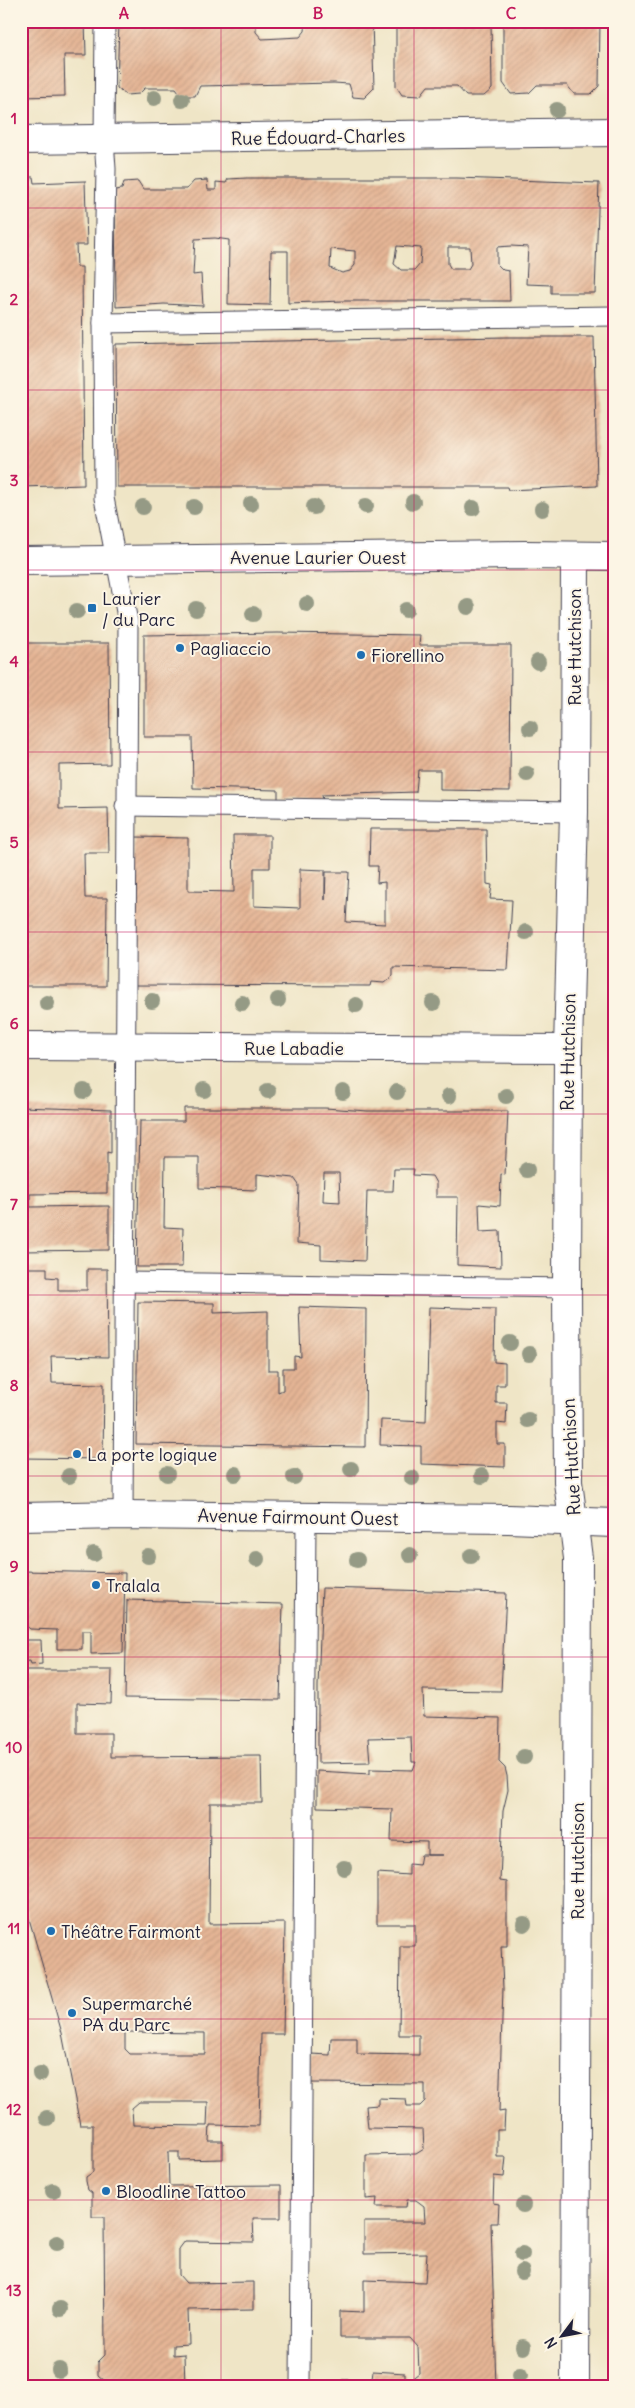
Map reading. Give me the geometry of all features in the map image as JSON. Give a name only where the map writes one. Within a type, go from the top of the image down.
[{"type":"street","name":"Rue Édouard-Charles","points":[[21,140],[614,132]]},
{"type":"street","name":"Avenue Laurier Ouest","points":[[21,560],[525,555],[614,556]]},
{"type":"street","name":"Rue Hutchison","points":[[575,557],[574,812],[568,1049],[567,1288],[568,1482],[578,1558],[575,2387]]},
{"type":"street","name":"Rue Labadie","points":[[21,1046],[568,1049]]},
{"type":"street","name":"Avenue Fairmount Ouest","points":[[21,1516],[123,1515],[614,1523]]},
{"type":"lane","points":[[106,21],[103,323],[104,498],[128,622],[125,806],[125,1047],[127,1098],[123,1515]]},
{"type":"lane","points":[[103,323],[614,316]]},
{"type":"lane","points":[[125,806],[574,812]]},
{"type":"lane","points":[[125,1282],[567,1288]]},
{"type":"lane","points":[[300,2387],[306,1518]]},
{"type":"building","points":[[21,21],[85,21],[86,55],[64,55],[65,96],[21,97]]},
{"type":"building","points":[[119,21],[275,21],[276,25],[256,24],[256,32],[262,39],[300,37],[305,31],[306,21],[372,21],[374,88],[364,98],[353,97],[349,84],[334,83],[200,86],[195,96],[182,96],[176,88],[145,88],[139,94],[126,95],[117,88]]},
{"type":"building","points":[[396,21],[491,21],[492,89],[484,96],[466,96],[457,86],[428,86],[420,96],[402,95],[396,86]]},
{"type":"building","points":[[503,21],[600,21],[599,86],[591,94],[574,94],[567,85],[537,85],[529,93],[511,94],[503,83]]},
{"type":"building","points":[[21,177],[33,177],[34,183],[85,181],[87,245],[76,245],[77,267],[82,267],[84,485],[21,487]]},
{"type":"building","points":[[457,178],[599,183],[595,293],[551,293],[551,285],[526,284],[528,247],[511,246],[497,247],[497,264],[503,270],[509,271],[510,301],[343,301],[288,303],[288,251],[271,251],[270,305],[228,304],[229,240],[215,238],[195,239],[193,275],[201,274],[203,306],[164,304],[116,307],[115,190],[122,189],[124,182],[138,181],[143,189],[187,189],[194,181],[207,180],[208,190],[216,190],[216,182],[226,183],[228,179]],"holes":[[[397,246],[421,248],[420,264],[415,270],[401,270],[394,264]],[[448,247],[470,247],[471,264],[468,269],[451,269],[448,264]],[[331,249],[355,251],[355,265],[350,271],[342,273],[330,268]]]},
{"type":"building","points":[[594,337],[597,486],[508,490],[507,487],[117,487],[116,344]]},
{"type":"building","points":[[278,633],[420,635],[419,645],[511,645],[510,791],[440,790],[440,770],[418,770],[416,792],[322,795],[323,801],[278,801],[278,790],[193,788],[192,737],[144,737],[144,635]]},
{"type":"building","points":[[21,643],[109,643],[110,764],[59,765],[59,809],[108,808],[109,853],[84,853],[85,898],[107,898],[106,986],[21,986]]},
{"type":"building","points":[[370,829],[486,829],[487,884],[492,885],[490,899],[512,900],[508,970],[393,967],[393,976],[384,983],[371,982],[370,986],[133,985],[135,837],[188,838],[188,891],[234,892],[233,835],[270,835],[270,868],[254,868],[254,906],[300,908],[300,869],[325,870],[325,900],[326,872],[349,872],[346,922],[385,924],[385,882],[377,883],[378,866],[369,866]]},
{"type":"building","points":[[21,1107],[111,1110],[111,1153],[107,1152],[107,1193],[30,1194],[30,1207],[109,1206],[109,1250],[21,1251]]},
{"type":"building","points":[[184,1108],[508,1111],[505,1175],[501,1174],[500,1206],[479,1204],[480,1232],[500,1231],[501,1267],[457,1265],[458,1197],[436,1197],[436,1183],[432,1176],[413,1175],[414,1169],[394,1169],[393,1191],[367,1191],[365,1261],[321,1259],[321,1245],[297,1243],[299,1185],[294,1178],[257,1174],[257,1190],[199,1188],[199,1157],[165,1157],[164,1227],[183,1228],[182,1267],[137,1267],[140,1121],[184,1121]],"holes":[[[324,1173],[339,1173],[340,1202],[323,1201]]]},
{"type":"building","points":[[21,1268],[47,1268],[47,1277],[58,1278],[58,1290],[87,1290],[87,1269],[107,1269],[108,1357],[51,1356],[52,1383],[104,1384],[103,1459],[21,1458]]},
{"type":"building","points":[[138,1302],[214,1303],[214,1313],[268,1311],[268,1370],[278,1370],[278,1392],[283,1390],[283,1368],[294,1368],[294,1356],[301,1357],[299,1307],[366,1309],[365,1447],[136,1444]]},
{"type":"building","points":[[429,1307],[495,1309],[494,1362],[505,1363],[505,1385],[496,1385],[496,1403],[507,1403],[506,1424],[497,1423],[497,1444],[505,1444],[505,1467],[421,1464],[421,1446],[380,1445],[381,1420],[426,1422]]},
{"type":"building","points":[[21,1571],[125,1573],[123,1653],[91,1654],[91,1631],[82,1631],[82,1649],[57,1649],[57,1630],[30,1629],[21,1621]]},
{"type":"building","points":[[322,1588],[506,1593],[501,1691],[423,1690],[424,1716],[500,1718],[499,1762],[505,1768],[507,1776],[508,1790],[503,1811],[500,1881],[507,1882],[507,1946],[501,1946],[503,1988],[499,2112],[505,2111],[504,2130],[497,2130],[497,2157],[506,2157],[504,2177],[494,2176],[493,2203],[499,2204],[498,2223],[491,2223],[496,2387],[342,2387],[342,2380],[372,2379],[373,2371],[405,2373],[405,2380],[410,2380],[419,2373],[418,2347],[410,2338],[340,2338],[340,2311],[364,2312],[364,2280],[425,2282],[427,2253],[364,2254],[364,2222],[425,2222],[424,2206],[416,2200],[407,2200],[406,2207],[376,2207],[377,2198],[366,2199],[366,2155],[416,2154],[424,2149],[423,2129],[368,2128],[366,2106],[378,2105],[378,2098],[406,2099],[407,2106],[420,2106],[425,2101],[425,2084],[311,2083],[311,2054],[330,2055],[331,2038],[357,2038],[357,2054],[419,2055],[419,2035],[399,2035],[400,1946],[415,1946],[415,1924],[377,1924],[377,1873],[409,1875],[409,1864],[419,1865],[421,1855],[427,1855],[427,1842],[391,1841],[392,1809],[317,1807],[317,1771],[370,1774],[370,1769],[413,1770],[416,1762],[412,1762],[411,1737],[368,1738],[370,1762],[318,1763],[318,1686]]},
{"type":"building","points":[[127,1600],[283,1604],[280,1700],[125,1698]]},
{"type":"building","points":[[21,1630],[23,1631],[23,1640],[41,1640],[42,1664],[31,1665],[30,1661],[21,1662]]},
{"type":"building","points":[[21,1670],[112,1670],[111,1704],[77,1703],[77,1733],[111,1733],[111,1757],[261,1756],[262,1803],[210,1803],[209,1924],[285,1923],[283,2034],[261,2034],[259,2126],[210,2125],[209,2141],[223,2141],[223,2159],[179,2160],[179,2152],[168,2152],[169,2186],[281,2185],[281,2218],[253,2218],[254,2242],[185,2241],[179,2249],[179,2275],[186,2283],[254,2282],[254,2309],[188,2310],[189,2344],[173,2345],[173,2355],[184,2354],[185,2387],[106,2387],[106,2382],[98,2375],[98,2362],[105,2355],[104,2217],[92,2217],[92,2193],[88,2190],[86,2181],[86,2177],[93,2172],[93,2125],[80,2125],[62,2033],[21,1891],[21,1758],[26,1756],[21,1756]],"holes":[[[125,2032],[205,2033],[205,2054],[130,2054],[125,2049]],[[139,2102],[208,2102],[207,2126],[133,2125],[132,2108]]]},
{"type":"place","name":"Laurier / du Parc","points":[[92,608]]},
{"type":"place","name":"Pagliaccio","points":[[180,648]]},
{"type":"place","name":"Fiorellino","points":[[361,655]]},
{"type":"place","name":"La porte logique","points":[[77,1454]]},
{"type":"place","name":"Tralala","points":[[96,1585]]},
{"type":"place","name":"Théâtre Fairmont","points":[[51,1931]]},
{"type":"place","name":"Supermarché PA du Parc","points":[[72,2013]]},
{"type":"place","name":"Bloodline Tattoo","points":[[106,2191]]}]
